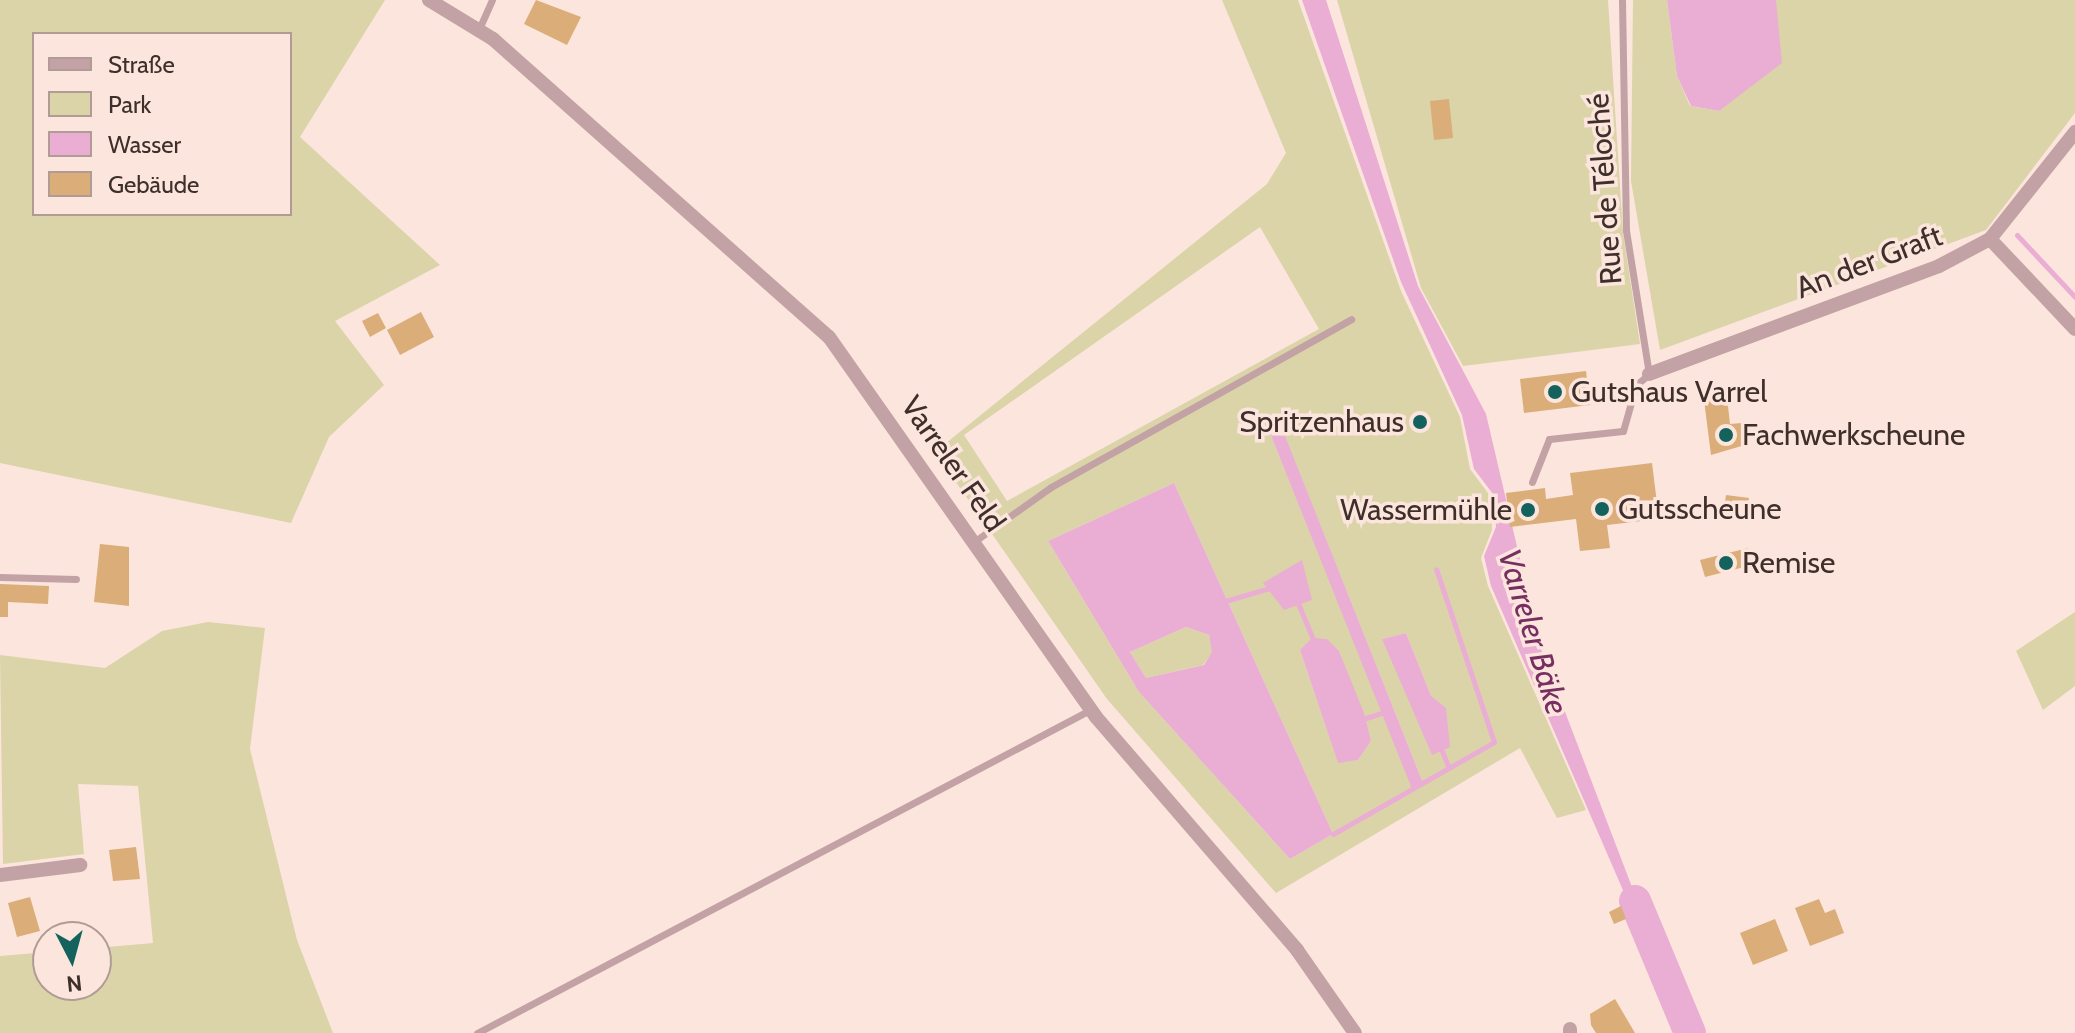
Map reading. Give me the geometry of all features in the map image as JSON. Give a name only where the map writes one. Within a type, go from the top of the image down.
[{"type":"street","name":"Varreler Feld","points":[[429,0],[479,29],[829,337],[975,541],[1090,710],[1297,950],[1355,1033]]},
{"type":"street","points":[[1990,239],[2075,132]]},
{"type":"street","name":"An der Graft","points":[[1649,374],[1939,266],[1990,239],[2075,329]]},
{"type":"street","points":[[0,875],[80,865]]},
{"type":"lane","points":[[479,29],[492,0]]},
{"type":"lane","name":"Rue de Téloché","points":[[1622,0],[1626,230],[1649,374]]},
{"type":"lane","points":[[975,541],[1051,487],[1351,319]]},
{"type":"lane","points":[[1532,482],[1549,439],[1623,431],[1636,385],[1649,374]]},
{"type":"lane","points":[[0,577],[76,579]]},
{"type":"lane","points":[[477,1033],[1090,710]]},
{"type":"green space","points":[[0,0],[385,0],[300,137],[440,265],[335,321],[384,385],[329,437],[291,523],[0,463]]},
{"type":"green space","points":[[1222,0],[1298,0],[1401,291],[1460,417],[1470,469],[1491,497],[1492,530],[1481,558],[1488,586],[1586,810],[1557,818],[1520,748],[1276,893],[1107,699],[935,452],[1267,184],[1286,153]],"holes":[[[1260,227],[1319,329],[1007,501],[964,435]],[[1276,414],[1423,783],[1413,788],[1264,418]],[[1174,483],[1333,834],[1290,859],[1139,692],[1048,541]],[[1406,633],[1431,696],[1382,639]],[[1300,650],[1339,651],[1371,741],[1358,760],[1338,762]]]},
{"type":"green space","points":[[1337,0],[1608,0],[1623,233],[1640,344],[1463,366],[1421,288]]},
{"type":"green space","points":[[1633,0],[1667,0],[1677,76],[1690,106],[1719,111],[1776,0],[2075,0],[2075,113],[1986,230],[1660,350],[1631,181]]},
{"type":"green space","points":[[2075,612],[2075,686],[2043,710],[2016,651]]},
{"type":"green space","points":[[208,622],[265,628],[250,749],[297,940],[333,1033],[0,1033],[0,956],[32,953],[32,1001],[112,1001],[112,947],[153,943],[138,786],[78,784],[84,854],[3,864],[0,655],[105,668],[162,631]]},
{"type":"green space","points":[[1186,627],[1209,635],[1213,652],[1203,665],[1146,678],[1130,652]]},
{"type":"water","points":[[1302,0],[1326,0],[1418,286],[1486,414],[1541,649],[1653,942],[1642,934],[1491,586],[1484,556],[1496,527],[1493,494],[1474,469],[1462,415],[1401,282]]},
{"type":"water","points":[[1667,0],[1776,0],[1782,63],[1719,111],[1691,106],[1677,76]]},
{"type":"water","points":[[1276,413],[1423,783],[1412,789],[1264,418]]},
{"type":"water","points":[[1174,483],[1333,834],[1290,859],[1139,692],[1048,541]],"holes":[[[1186,627],[1209,635],[1212,652],[1204,665],[1146,678],[1130,652]]]},
{"type":"water","points":[[1302,560],[1312,600],[1284,610],[1263,583]]},
{"type":"water","points":[[1406,633],[1431,696],[1446,708],[1450,747],[1432,755],[1382,639]]},
{"type":"water","points":[[1312,638],[1327,639],[1339,651],[1364,713],[1371,741],[1358,760],[1338,763],[1300,650]]},
{"type":"building","points":[[536,0],[581,17],[567,45],[524,24]]},
{"type":"building","points":[[1449,99],[1453,138],[1434,140],[1430,101]]},
{"type":"building","points":[[421,312],[434,337],[400,355],[387,330]]},
{"type":"building","points":[[378,313],[386,328],[370,337],[362,321]]},
{"type":"building","name":"Gutshaus Varrel","points":[[1586,371],[1590,405],[1524,413],[1520,379]]},
{"type":"building","name":"Fachwerkscheune","points":[[1727,397],[1730,424],[1742,423],[1745,445],[1711,455],[1704,400]]},
{"type":"building","name":"Gutsscheune","points":[[1652,463],[1659,519],[1607,525],[1610,548],[1580,551],[1576,519],[1510,527],[1506,493],[1545,488],[1546,499],[1573,495],[1570,473]]},
{"type":"building","points":[[1726,495],[1749,498],[1746,519],[1723,516]]},
{"type":"building","points":[[100,544],[129,547],[129,606],[94,602]]},
{"type":"building","name":"Remise","points":[[1748,548],[1752,565],[1705,577],[1700,560]]},
{"type":"building","points":[[0,584],[49,586],[48,604],[8,602],[8,617],[0,617]]},
{"type":"building","points":[[136,847],[140,879],[113,881],[109,850]]},
{"type":"building","points":[[30,897],[37,921],[32,921],[32,933],[17,937],[8,903]]},
{"type":"building","points":[[1819,899],[1825,913],[1835,909],[1844,933],[1810,946],[1795,908]]},
{"type":"building","points":[[1621,906],[1626,919],[1614,924],[1609,912]]},
{"type":"building","points":[[1775,919],[1788,951],[1753,965],[1740,933]]},
{"type":"building","points":[[1615,999],[1635,1033],[1596,1033],[1591,1025],[1590,1014]]},
{"type":"waterway","points":[[2017,235],[2075,297]]},
{"type":"waterway","points":[[1333,834],[1494,742],[1436,569]]},
{"type":"waterway","points":[[1225,601],[1270,588]]},
{"type":"waterway","points":[[1297,601],[1315,644]]},
{"type":"waterway","points":[[1363,719],[1381,713]]},
{"type":"waterway","points":[[1442,751],[1449,768]]},
{"type":"waterway","name":"Varreler Bäke","points":[[1635,901],[1690,1033]]},
{"type":"place","name":"Gutshaus Varrel","points":[[1555,392]]},
{"type":"place","name":"Spritzenhaus","points":[[1420,422]]},
{"type":"place","name":"Fachwerkscheune","points":[[1726,435]]},
{"type":"place","name":"Gutsscheune","points":[[1602,509]]},
{"type":"place","name":"Wassermühle","points":[[1528,510]]},
{"type":"place","name":"Remise","points":[[1726,563]]}]
